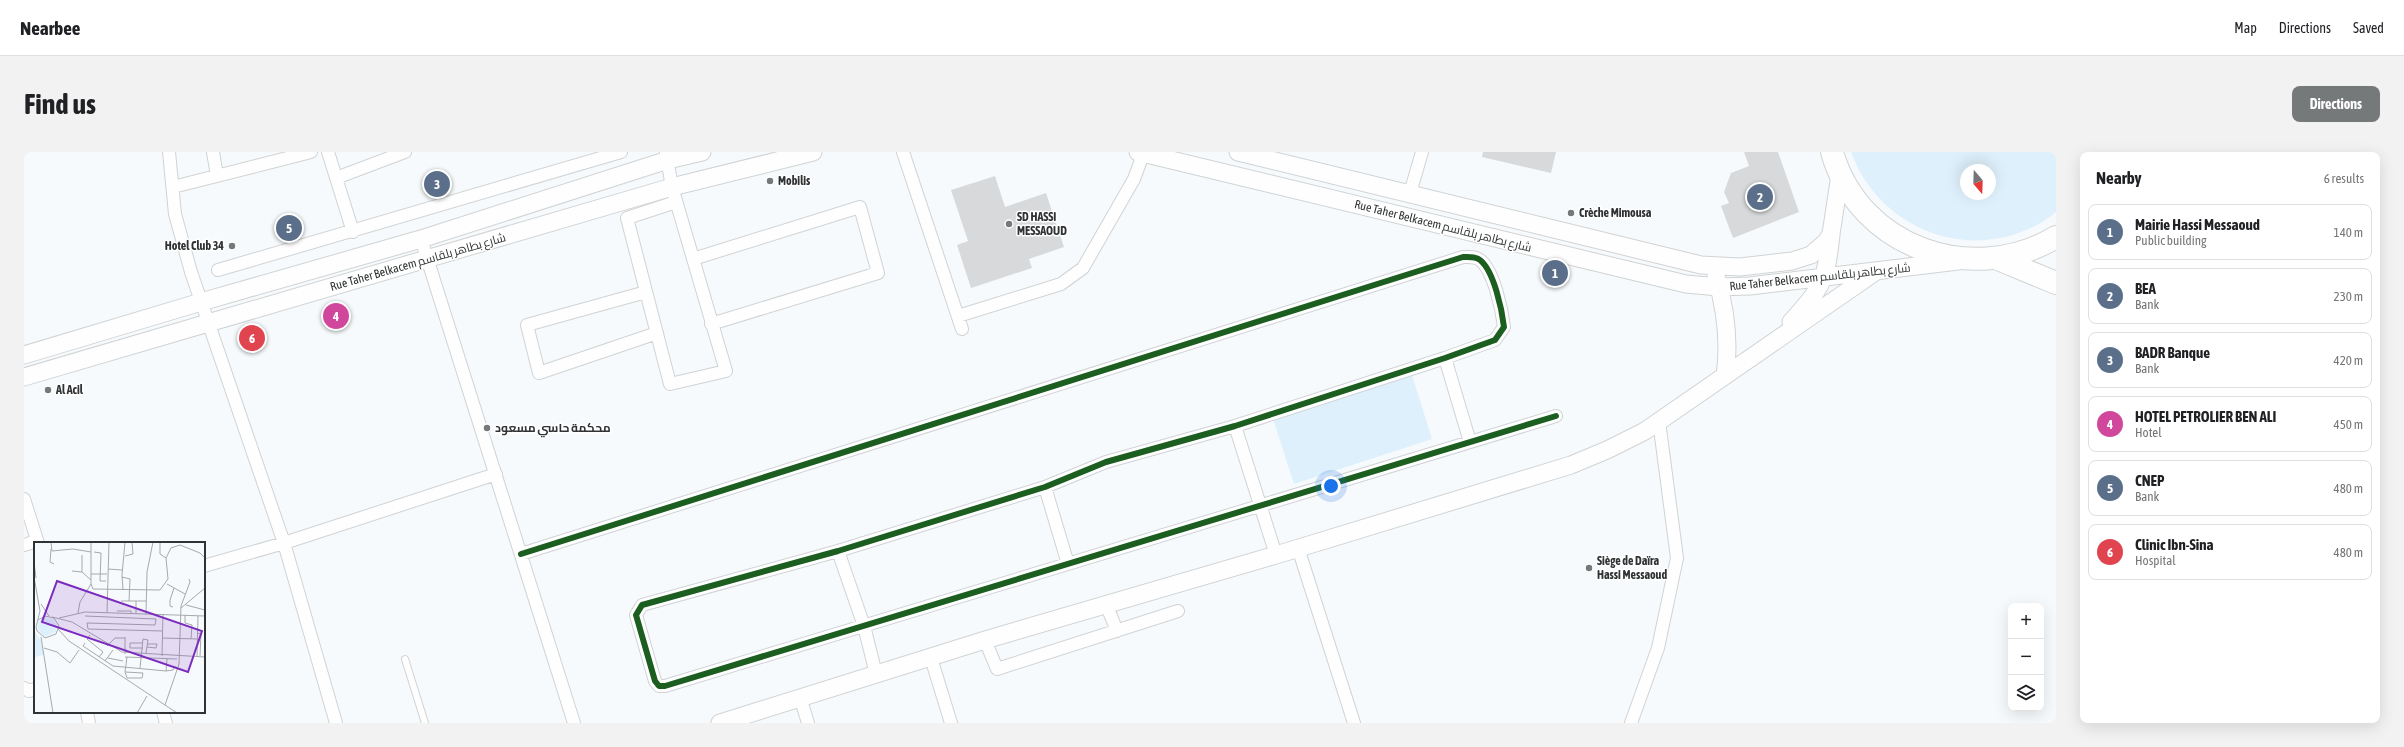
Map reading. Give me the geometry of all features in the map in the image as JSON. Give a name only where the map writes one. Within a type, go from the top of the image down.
[{"type":"highway","points":[[1832,152],[1840,175],[1862,208],[1891,234],[1927,252],[1965,260],[1998,259],[2022,253],[2056,237]]},
{"type":"highway","points":[[1998,259],[2056,284]]},
{"type":"main road","name":"Rue Taher Belkacem شارع بطاهر بلقاسم","points":[[24,355],[200,302],[421,239],[667,156],[702,152]]},
{"type":"main road","name":"Rue Taher Belkacem شارع بطاهر بلقاسم","points":[[24,378],[428,259],[674,194],[813,152]]},
{"type":"main road","name":"Rue Taher Belkacem شارع بطاهر بلقاسم","points":[[1141,152],[1546,252],[1686,284],[1719,287],[1824,278],[1965,260]]},
{"type":"main road","name":"Rue Taher Belkacem شارع بطاهر بلقاسم","points":[[1238,152],[1714,267],[1740,267],[1802,259],[1819,250],[1831,234],[1840,175]]},
{"type":"main road","points":[[1772,343],[1811,299],[1824,278],[1831,234]]},
{"type":"main road","points":[[1714,267],[1728,334],[1725,376]]},
{"type":"main road","points":[[720,723],[985,640],[1276,555],[1571,465],[1628,441],[1875,272]]},
{"type":"street","points":[[170,152],[175,214],[200,302],[209,324],[284,543],[336,723]]},
{"type":"street","points":[[213,152],[217,176]]},
{"type":"street","points":[[173,187],[311,152]]},
{"type":"street","points":[[328,152],[353,232]]},
{"type":"street","points":[[336,178],[406,152]]},
{"type":"street","points":[[218,270],[353,232],[621,152]]},
{"type":"street","points":[[903,152],[962,329]]},
{"type":"street","points":[[958,316],[1061,284],[1083,268],[1134,179],[1141,152]]},
{"type":"street","points":[[1410,193],[1422,152]]},
{"type":"street","points":[[667,156],[674,194],[726,371],[670,384],[627,218],[674,194]]},
{"type":"street","points":[[693,259],[860,207],[878,274],[712,324]]},
{"type":"street","points":[[421,239],[574,723]]},
{"type":"street","points":[[521,554],[1462,257],[1479,259],[1487,266],[1491,274],[1504,327],[1495,340],[1445,358],[1236,426],[1106,462],[1045,487],[838,551],[642,605],[636,615],[655,681],[659,686],[665,686],[1556,416]]},
{"type":"street","points":[[646,292],[527,325],[539,373],[657,333]]},
{"type":"street","points":[[1445,358],[1470,442]]},
{"type":"street","points":[[1631,723],[1658,648],[1677,558],[1659,421]]},
{"type":"street","points":[[1236,426],[1276,555]]},
{"type":"street","points":[[205,566],[284,543],[496,474]]},
{"type":"street","points":[[1045,487],[1068,564]]},
{"type":"street","points":[[24,499],[38,542]]},
{"type":"street","points":[[24,545],[34,543]]},
{"type":"street","points":[[1298,548],[1354,723]]},
{"type":"street","points":[[838,551],[864,626],[876,674]]},
{"type":"street","points":[[1106,604],[1117,631]]},
{"type":"street","points":[[985,640],[997,669],[1178,611]]},
{"type":"street","points":[[931,658],[951,723]]},
{"type":"street","points":[[24,688],[29,691],[34,689]]},
{"type":"street","points":[[800,697],[808,723]]},
{"type":"street","points":[[87,713],[89,723]]},
{"type":"street","points":[[164,713],[166,723]]},
{"type":"lane","points":[[405,659],[425,723]]},
{"type":"shaded area","points":[[1851,152],[2056,152],[2056,212],[2036,226],[2013,235],[1988,240],[1962,240],[1938,235],[1916,226],[1895,213],[1877,196],[1862,175]]},
{"type":"shaded area","points":[[1412,375],[1432,439],[1294,484],[1273,419]]},
{"type":"building","points":[[1483,152],[1556,152],[1551,173],[1482,157]]},
{"type":"building","points":[[1744,152],[1778,152],[1799,212],[1733,238],[1721,206],[1729,203],[1724,192],[1731,173],[1749,166]]},
{"type":"building","name":"SD HASSI MESSAOUD","points":[[995,176],[1005,207],[1046,193],[1064,247],[1029,259],[1032,268],[971,288],[957,245],[968,241],[951,190]]},
{"type":"cycle path","points":[[521,554],[1463,257],[1474,257],[1480,260],[1485,265],[1493,282],[1499,301],[1504,327],[1495,340],[1445,358],[1235,426],[1106,462],[1045,487],[838,551],[642,605],[636,615],[655,681],[659,686],[665,686],[1556,416]]},
{"type":"place","name":"Mobilis","points":[[770,181]]},
{"type":"place","name":"BADR Banque","points":[[437,184]]},
{"type":"place","name":"BEA","points":[[1760,197]]},
{"type":"place","name":"Crèche Mimousa","points":[[1571,213]]},
{"type":"place","name":"SD HASSI MESSAOUD","points":[[1009,224]]},
{"type":"place","name":"CNEP","points":[[289,228]]},
{"type":"place","name":"Hotel Club 34","points":[[232,246]]},
{"type":"place","name":"Mairie Hassi Messaoud","points":[[1555,273]]},
{"type":"place","name":"HOTEL PETROLIER BEN ALI","points":[[336,316]]},
{"type":"place","name":"Clinic Ibn-Sina","points":[[252,338]]},
{"type":"place","name":"Al Acil","points":[[48,390]]},
{"type":"place","name":"محكمة حاسي مسعود","points":[[487,428]]},
{"type":"place","name":"Siège de Daïra Hassi Messaoud","points":[[1589,568]]}]
